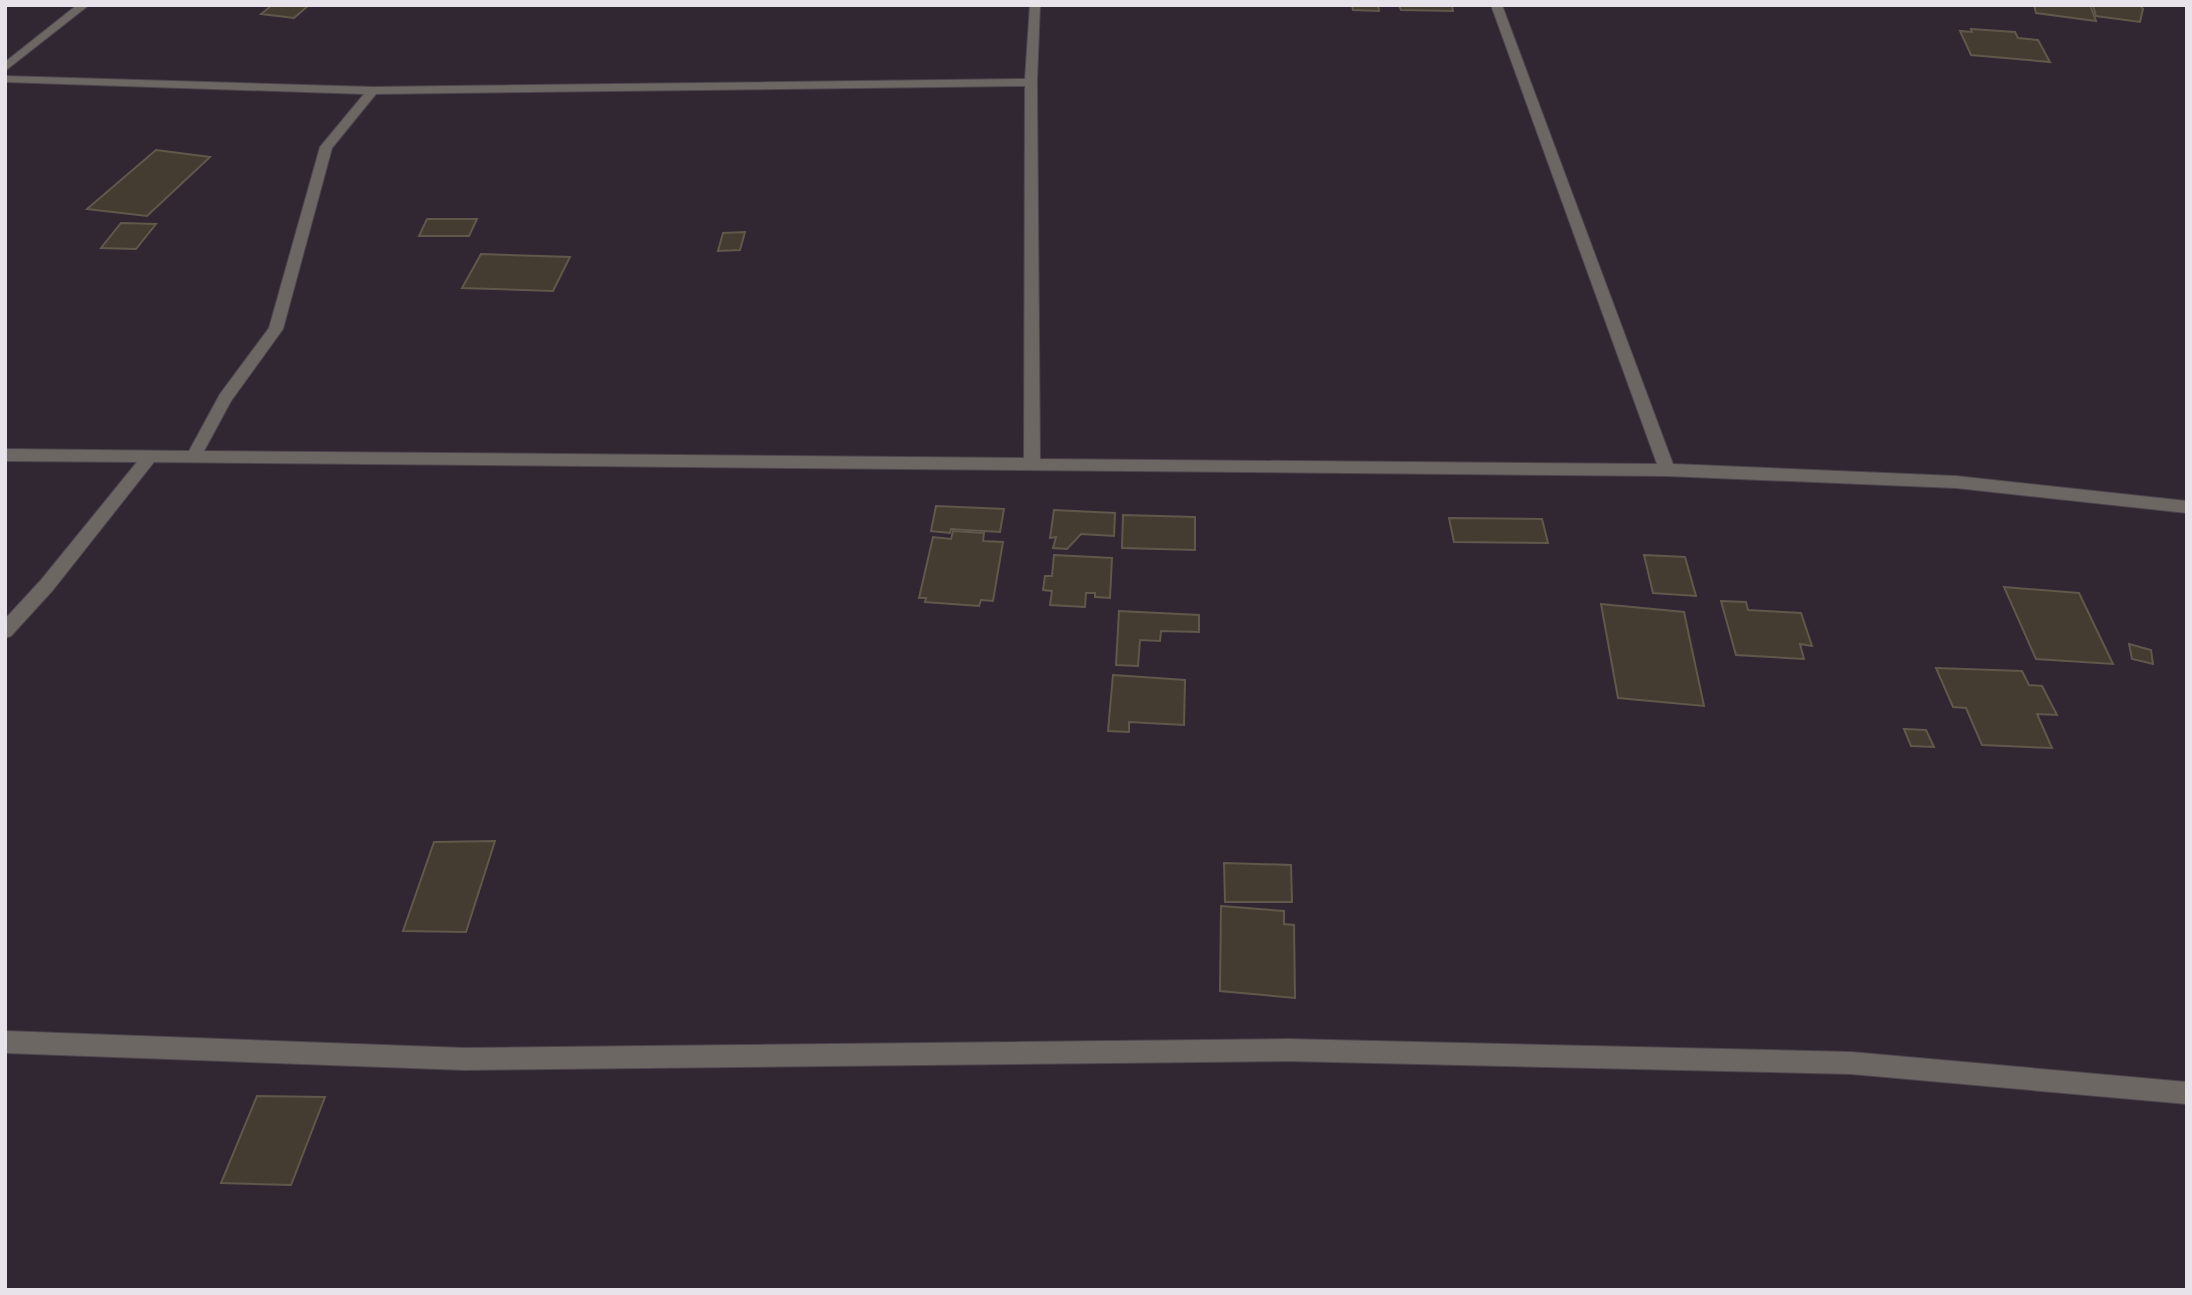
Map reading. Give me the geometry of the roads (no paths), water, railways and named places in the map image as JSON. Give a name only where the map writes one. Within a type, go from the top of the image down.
[{"type":"street","points":[[5,68],[84,5]]},
{"type":"street","points":[[1032,466],[1031,82],[1035,5]]},
{"type":"street","points":[[1496,5],[1667,470]]},
{"type":"street","points":[[5,79],[373,91],[1031,82]]},
{"type":"street","points":[[194,456],[225,398],[276,329],[326,147],[373,91]]},
{"type":"street","points":[[5,455],[1667,470],[1956,482],[2187,506]]},
{"type":"street","points":[[5,631],[47,585],[150,456]]},
{"type":"street","points":[[5,1042],[465,1059],[1287,1050],[1851,1063],[2187,1093]]}]
